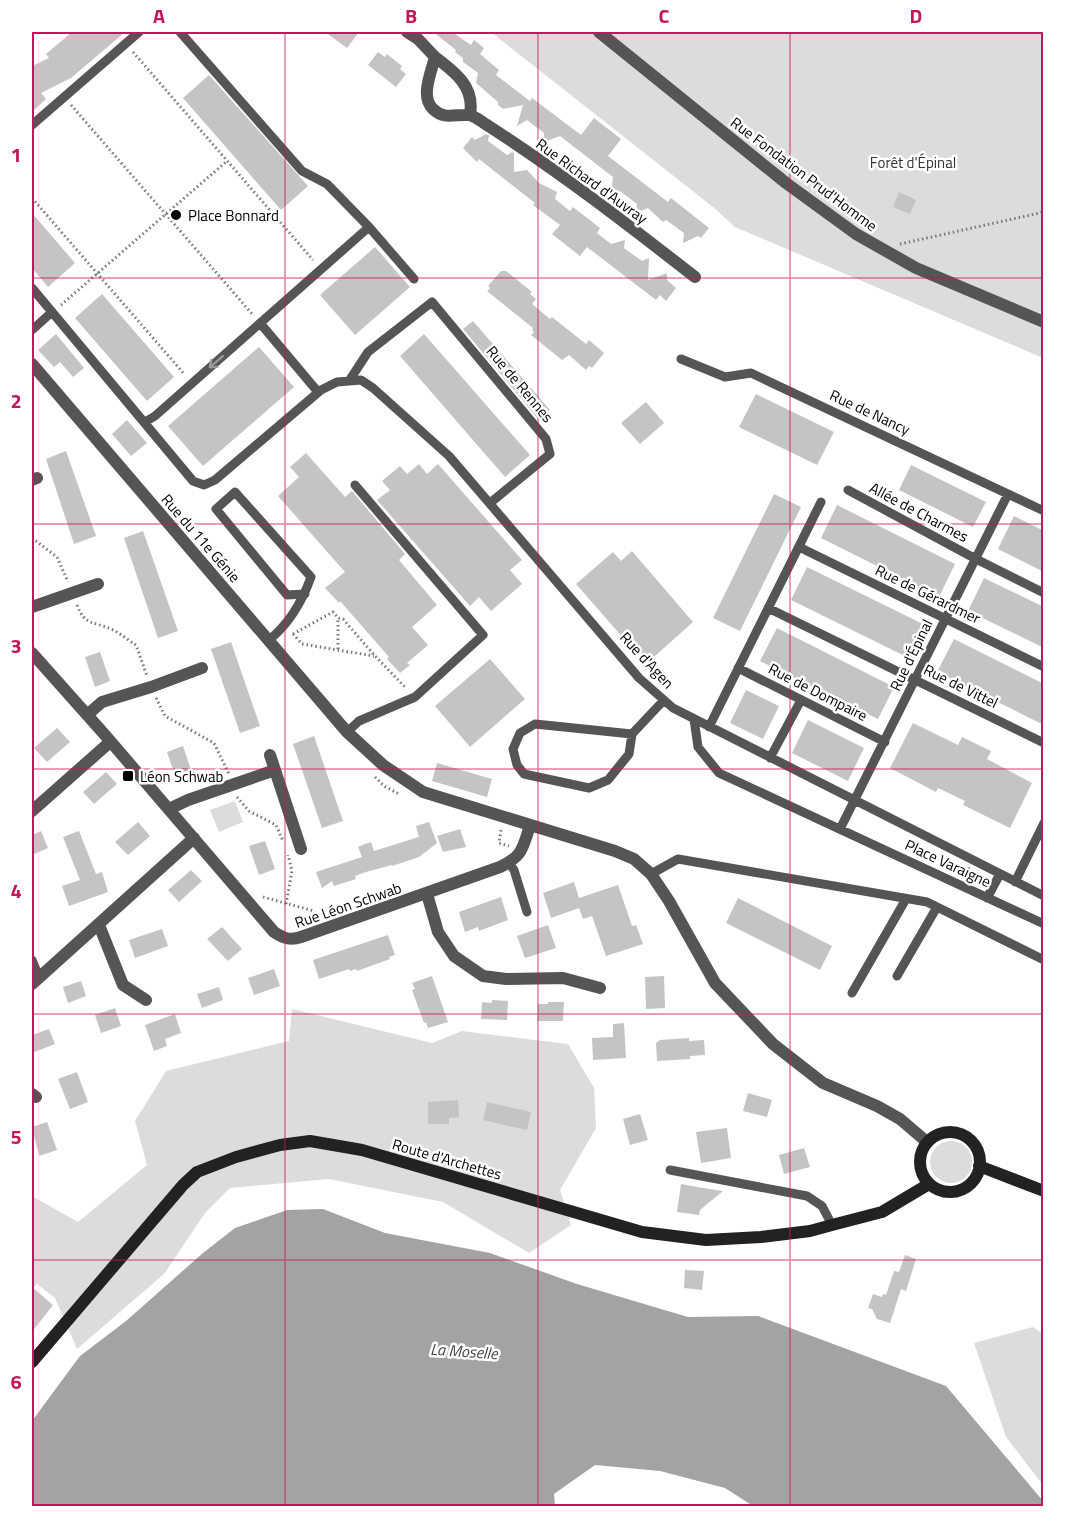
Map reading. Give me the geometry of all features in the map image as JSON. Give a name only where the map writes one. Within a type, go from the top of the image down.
[{"type":"street","points":[[407,32],[418,39],[462,80],[472,104],[470,114],[449,117],[431,108],[426,94],[435,57]]},
{"type":"street","name":"Rue Fondation Prud'Homme","points":[[599,32],[786,183],[856,234],[916,268],[1044,322]]},
{"type":"street","name":"Rue Richard d'Auvray","points":[[470,114],[567,178],[695,277]]},
{"type":"street","name":"Rue du 11e Génie","points":[[32,364],[347,732],[383,765],[423,792],[615,851],[634,859],[651,874],[669,901],[715,983],[773,1044],[823,1083],[877,1106],[900,1119],[927,1142]]},
{"type":"street","points":[[32,607],[98,584]]},
{"type":"street","name":"Rue Léon Schwab","points":[[32,653],[274,932],[284,938],[294,940],[427,894],[515,860],[522,850],[530,826]]},
{"type":"street","points":[[87,715],[102,702],[202,668]]},
{"type":"street","points":[[32,812],[110,742]]},
{"type":"street","points":[[270,755],[301,849]]},
{"type":"street","points":[[169,809],[188,800],[275,770]]},
{"type":"street","points":[[35,980],[194,838]]},
{"type":"street","points":[[427,894],[438,932],[454,956],[483,976],[506,979],[563,978],[600,988]]},
{"type":"street","points":[[99,925],[123,984],[146,1000]]},
{"type":"street","points":[[949,1132],[960,1134],[976,1147],[979,1166],[972,1182],[961,1189],[939,1190],[929,1184],[921,1170],[921,1153],[927,1142],[936,1135],[949,1132]]},
{"type":"street","name":"Route d'Archettes","points":[[32,1362],[163,1207],[197,1172],[236,1157],[280,1145],[310,1141],[362,1150],[642,1232],[706,1240],[810,1231],[882,1212],[929,1184]]},
{"type":"street","points":[[979,1166],[1044,1191]]},
{"type":"lane","points":[[32,125],[139,32]]},
{"type":"lane","points":[[180,32],[302,171],[327,184],[369,227],[414,279]]},
{"type":"lane","points":[[146,422],[369,227]]},
{"type":"lane","points":[[32,288],[193,481],[204,485],[215,480],[318,392],[337,382],[361,380],[449,456],[490,503]]},
{"type":"lane","name":"Rue de Rennes","points":[[349,381],[368,352],[432,302],[546,439],[550,454],[490,503]]},
{"type":"lane","points":[[32,330],[52,312]]},
{"type":"lane","points":[[260,323],[318,392]]},
{"type":"lane","name":"Rue de Nancy","points":[[681,358],[725,377],[751,373],[1044,511]]},
{"type":"lane","points":[[347,732],[359,721],[415,697],[483,635],[355,485]]},
{"type":"lane","name":"Allée de Charmes","points":[[848,490],[1044,593]]},
{"type":"lane","points":[[269,640],[284,628],[305,594],[310,577],[236,492],[216,509],[287,595],[305,594]]},
{"type":"lane","name":"Rue d'Épinal","points":[[840,829],[1008,494]]},
{"type":"lane","points":[[709,727],[821,502]]},
{"type":"lane","name":"Rue d'Agen","points":[[490,503],[639,678],[673,708],[855,802]]},
{"type":"lane","name":"Rue de Gérardmer","points":[[799,547],[1044,667]]},
{"type":"lane","name":"Rue de Vittel","points":[[768,608],[1044,743]]},
{"type":"lane","name":"Rue de Dompaire","points":[[738,668],[885,742]]},
{"type":"lane","points":[[632,734],[535,724],[520,733],[513,749],[517,765],[524,774],[589,788],[608,780],[629,754],[632,734],[664,700]]},
{"type":"lane","points":[[770,758],[801,700]]},
{"type":"lane","name":"Place Varaigne","points":[[694,719],[698,747],[719,773],[1044,924]]},
{"type":"lane","name":"Place Varaigne","points":[[855,802],[1044,896]]},
{"type":"lane","points":[[1015,882],[1044,823]]},
{"type":"lane","points":[[651,874],[678,859],[927,902],[1044,960]]},
{"type":"lane","points":[[509,862],[514,870],[527,912]]},
{"type":"lane","points":[[987,898],[1000,874]]},
{"type":"lane","points":[[852,993],[906,898]]},
{"type":"lane","points":[[897,976],[937,907]]},
{"type":"lane","points":[[32,960],[35,980]]},
{"type":"lane","points":[[670,1170],[807,1196],[822,1206],[832,1225]]},
{"type":"path","points":[[126,44],[321,269]]},
{"type":"path","points":[[64,97],[260,323]]},
{"type":"path","points":[[52,312],[167,216],[227,161]]},
{"type":"path","points":[[32,198],[192,383]]},
{"type":"path","points":[[881,248],[1044,212]]},
{"type":"path","points":[[32,538],[57,557],[81,616],[88,622],[111,629],[136,645],[151,687],[165,716],[214,743],[223,757],[237,797],[249,811],[276,825],[284,843]]},
{"type":"path","points":[[293,634],[333,612],[338,618],[343,619],[415,697]]},
{"type":"path","points":[[338,618],[338,650]]},
{"type":"path","points":[[284,628],[302,644],[375,656]]},
{"type":"path","points":[[496,828],[501,830],[502,834],[499,843],[522,850]]},
{"type":"path","points":[[286,904],[292,872],[288,851]]},
{"type":"path","points":[[250,904],[263,897],[314,911],[321,930]]},
{"type":"green space","name":"Forêt d'Épinal","points":[[491,32],[1043,32],[1043,358],[735,227],[713,207]]},
{"type":"green space","points":[[235,801],[243,822],[219,832],[210,810]]},
{"type":"green space","points":[[292,1009],[432,1043],[462,1031],[568,1044],[594,1088],[596,1128],[560,1190],[571,1225],[529,1253],[443,1202],[329,1179],[230,1188],[205,1213],[164,1274],[77,1349],[55,1298],[37,1284],[32,1290],[32,1196],[78,1222],[147,1165],[135,1121],[166,1071],[289,1041]]},
{"type":"green space","points":[[951,1141],[966,1147],[972,1162],[966,1177],[951,1183],[936,1177],[930,1162],[936,1147]]},
{"type":"green space","points":[[1033,1327],[1043,1334],[1043,1485],[1006,1437],[974,1343]]},
{"type":"water","name":"La Moselle","points":[[323,1209],[385,1233],[490,1253],[577,1284],[688,1317],[758,1316],[946,1386],[1043,1501],[1043,1506],[753,1506],[725,1488],[660,1471],[595,1465],[554,1494],[555,1506],[32,1506],[32,1421],[80,1356],[126,1321],[235,1228],[287,1210]]},
{"type":"building","points":[[72,32],[125,32],[71,78],[41,93],[46,99],[32,112],[32,75],[34,73],[32,66],[49,58],[46,54]]},
{"type":"building","points":[[325,32],[359,32],[347,48]]},
{"type":"building","points":[[433,32],[452,32],[471,45],[474,40],[484,48],[480,54],[499,70],[496,75],[530,101],[532,98],[581,135],[594,118],[621,139],[608,156],[668,202],[671,198],[709,228],[701,238],[698,236],[683,243],[684,233],[666,220],[663,222],[648,208],[636,213],[637,204],[620,191],[611,196],[613,177],[560,136],[544,142],[544,133],[527,120],[517,126],[523,105],[503,109],[498,105],[498,102],[476,83],[478,73],[463,62],[463,58],[455,52],[456,50]]},
{"type":"building","points":[[378,52],[385,57],[387,54],[402,66],[400,69],[406,74],[396,87],[368,65]]},
{"type":"building","points":[[209,75],[308,186],[281,210],[183,98]]},
{"type":"building","points":[[486,134],[489,136],[488,141],[507,155],[514,153],[514,172],[527,170],[539,183],[557,192],[555,199],[570,211],[573,207],[600,228],[597,233],[611,244],[625,240],[624,248],[642,261],[649,258],[648,280],[667,273],[667,280],[676,288],[666,301],[660,295],[656,300],[587,247],[580,256],[552,234],[560,225],[479,159],[477,162],[463,148],[472,137],[475,140]]},
{"type":"building","points":[[899,192],[916,200],[910,214],[893,207]]},
{"type":"building","points":[[32,213],[75,263],[48,287],[32,268]]},
{"type":"building","points":[[375,247],[410,287],[355,335],[320,295]]},
{"type":"building","points":[[501,271],[506,271],[532,292],[530,294],[536,299],[532,304],[550,319],[552,317],[586,344],[589,340],[604,353],[592,368],[589,366],[586,370],[569,355],[562,360],[531,335],[534,332],[533,328],[487,291],[490,288],[488,286]]},
{"type":"building","points":[[102,294],[174,377],[147,401],[75,318]]},
{"type":"building","points":[[473,321],[550,410],[539,420],[463,329]]},
{"type":"building","points":[[56,334],[84,368],[73,377],[60,362],[54,367],[38,350]]},
{"type":"building","points":[[424,334],[530,455],[505,477],[400,356]]},
{"type":"building","points":[[259,347],[294,387],[203,466],[168,426]]},
{"type":"building","points":[[756,394],[834,432],[817,465],[739,427]]},
{"type":"building","points":[[646,402],[664,423],[640,444],[621,423]]},
{"type":"building","points":[[127,420],[147,443],[131,456],[112,434]]},
{"type":"building","points":[[66,451],[96,536],[74,544],[46,459]]},
{"type":"building","points":[[306,453],[345,497],[352,491],[405,554],[399,560],[437,605],[412,627],[428,645],[407,663],[410,665],[400,673],[340,601],[339,603],[325,588],[345,572],[278,496],[299,477],[290,467]]},
{"type":"building","points":[[419,464],[427,474],[438,464],[522,560],[510,570],[522,584],[491,611],[479,597],[470,606],[377,500],[390,490],[382,481],[400,466],[407,474]]},
{"type":"building","points":[[911,465],[986,502],[973,527],[899,490]]},
{"type":"building","points":[[774,494],[801,507],[740,631],[713,618]]},
{"type":"building","points":[[837,505],[955,564],[939,597],[821,538]]},
{"type":"building","points":[[1014,516],[1044,531],[1044,572],[998,549]]},
{"type":"building","points":[[143,531],[178,631],[158,638],[124,538]]},
{"type":"building","points":[[632,551],[693,622],[646,664],[576,584],[613,552],[621,561]]},
{"type":"building","points":[[807,567],[925,625],[909,658],[791,600]]},
{"type":"building","points":[[984,578],[1044,607],[1044,648],[968,611]]},
{"type":"building","points":[[777,628],[894,687],[878,719],[760,661]]},
{"type":"building","points":[[954,639],[1044,684],[1044,725],[937,672]]},
{"type":"building","points":[[231,642],[260,726],[240,733],[211,649]]},
{"type":"building","points":[[100,652],[110,681],[95,687],[85,657]]},
{"type":"building","points":[[490,659],[525,699],[470,747],[435,706]]},
{"type":"building","points":[[746,690],[779,706],[763,739],[730,723]]},
{"type":"building","points":[[808,720],[864,748],[848,781],[792,753]]},
{"type":"building","points":[[913,723],[958,745],[962,737],[991,751],[987,759],[1032,783],[1010,828],[963,805],[965,801],[938,788],[936,792],[890,768]]},
{"type":"building","points":[[57,728],[70,742],[47,762],[34,748]]},
{"type":"building","points":[[314,736],[343,821],[322,828],[293,744]]},
{"type":"building","points":[[183,746],[193,776],[177,781],[167,752]]},
{"type":"building","points":[[437,763],[492,779],[487,797],[432,781]]},
{"type":"building","points":[[106,772],[117,784],[94,804],[83,792]]},
{"type":"building","points":[[138,822],[150,836],[128,855],[115,842]]},
{"type":"building","points":[[429,822],[437,843],[419,857],[366,872],[355,876],[356,879],[334,886],[332,881],[322,888],[316,872],[362,857],[358,847],[365,844],[371,842],[374,851],[419,837],[416,826]]},
{"type":"building","points":[[460,829],[466,847],[443,852],[437,836]]},
{"type":"building","points":[[41,831],[48,848],[32,855],[32,835]]},
{"type":"building","points":[[79,831],[96,874],[102,872],[108,892],[69,906],[62,886],[80,880],[63,837]]},
{"type":"building","points":[[265,841],[275,869],[259,875],[249,846]]},
{"type":"building","points":[[191,870],[202,881],[179,902],[168,890]]},
{"type":"building","points":[[574,882],[579,898],[618,885],[632,926],[636,925],[643,944],[606,956],[592,916],[583,919],[579,908],[551,918],[543,893]]},
{"type":"building","points":[[501,897],[508,920],[479,931],[478,927],[465,932],[459,912]]},
{"type":"building","points":[[738,898],[832,946],[820,970],[726,923]]},
{"type":"building","points":[[548,925],[556,948],[525,958],[517,936]]},
{"type":"building","points":[[222,927],[242,949],[228,961],[207,939]]},
{"type":"building","points":[[162,929],[168,946],[135,958],[129,940]]},
{"type":"building","points":[[388,935],[395,955],[389,957],[390,959],[357,971],[349,969],[319,979],[313,960]]},
{"type":"building","points":[[274,969],[280,986],[254,995],[248,978]]},
{"type":"building","points":[[432,976],[448,1022],[428,1028],[412,990],[415,989],[412,983]]},
{"type":"building","points":[[664,976],[665,1008],[646,1009],[645,977]]},
{"type":"building","points":[[81,981],[86,996],[68,1003],[63,987]]},
{"type":"building","points":[[219,987],[223,1000],[202,1008],[197,994]]},
{"type":"building","points":[[492,1000],[508,1001],[507,1020],[481,1019],[482,1002],[492,1003]]},
{"type":"building","points":[[548,1002],[564,1002],[563,1021],[537,1021],[538,1004],[548,1004]]},
{"type":"building","points":[[115,1008],[121,1026],[101,1033],[95,1015]]},
{"type":"building","points":[[175,1014],[181,1033],[165,1039],[167,1046],[154,1051],[145,1025]]},
{"type":"building","points":[[624,1023],[626,1058],[593,1060],[592,1038],[613,1037],[613,1024]]},
{"type":"building","points":[[49,1029],[55,1044],[32,1053],[32,1035]]},
{"type":"building","points":[[689,1038],[689,1041],[704,1040],[705,1055],[690,1056],[690,1059],[657,1061],[656,1043],[660,1040]]},
{"type":"building","points":[[77,1072],[88,1102],[70,1109],[58,1079]]},
{"type":"building","points":[[748,1093],[772,1100],[767,1117],[743,1111]]},
{"type":"building","points":[[458,1100],[459,1117],[449,1118],[449,1124],[428,1124],[428,1102]]},
{"type":"building","points":[[487,1102],[531,1112],[527,1130],[483,1120]]},
{"type":"building","points":[[640,1114],[648,1140],[630,1145],[623,1119]]},
{"type":"building","points":[[47,1122],[57,1150],[39,1156],[32,1127]]},
{"type":"building","points":[[727,1128],[731,1158],[701,1163],[696,1132]]},
{"type":"building","points":[[804,1148],[810,1167],[784,1174],[779,1155]]},
{"type":"building","points":[[681,1184],[723,1191],[700,1210],[699,1215],[677,1212]]},
{"type":"building","points":[[905,1255],[916,1259],[906,1291],[901,1289],[890,1323],[877,1319],[872,1309],[868,1308],[873,1294],[882,1297],[883,1294],[886,1295],[894,1271],[899,1272]]},
{"type":"building","points":[[685,1270],[704,1271],[702,1290],[684,1288]]},
{"type":"building","points":[[32,1287],[53,1305],[32,1332]]},
{"type":"place","name":"Place Bonnard","points":[[176,215]]},
{"type":"place","name":"Léon Schwab","points":[[128,776]]}]
